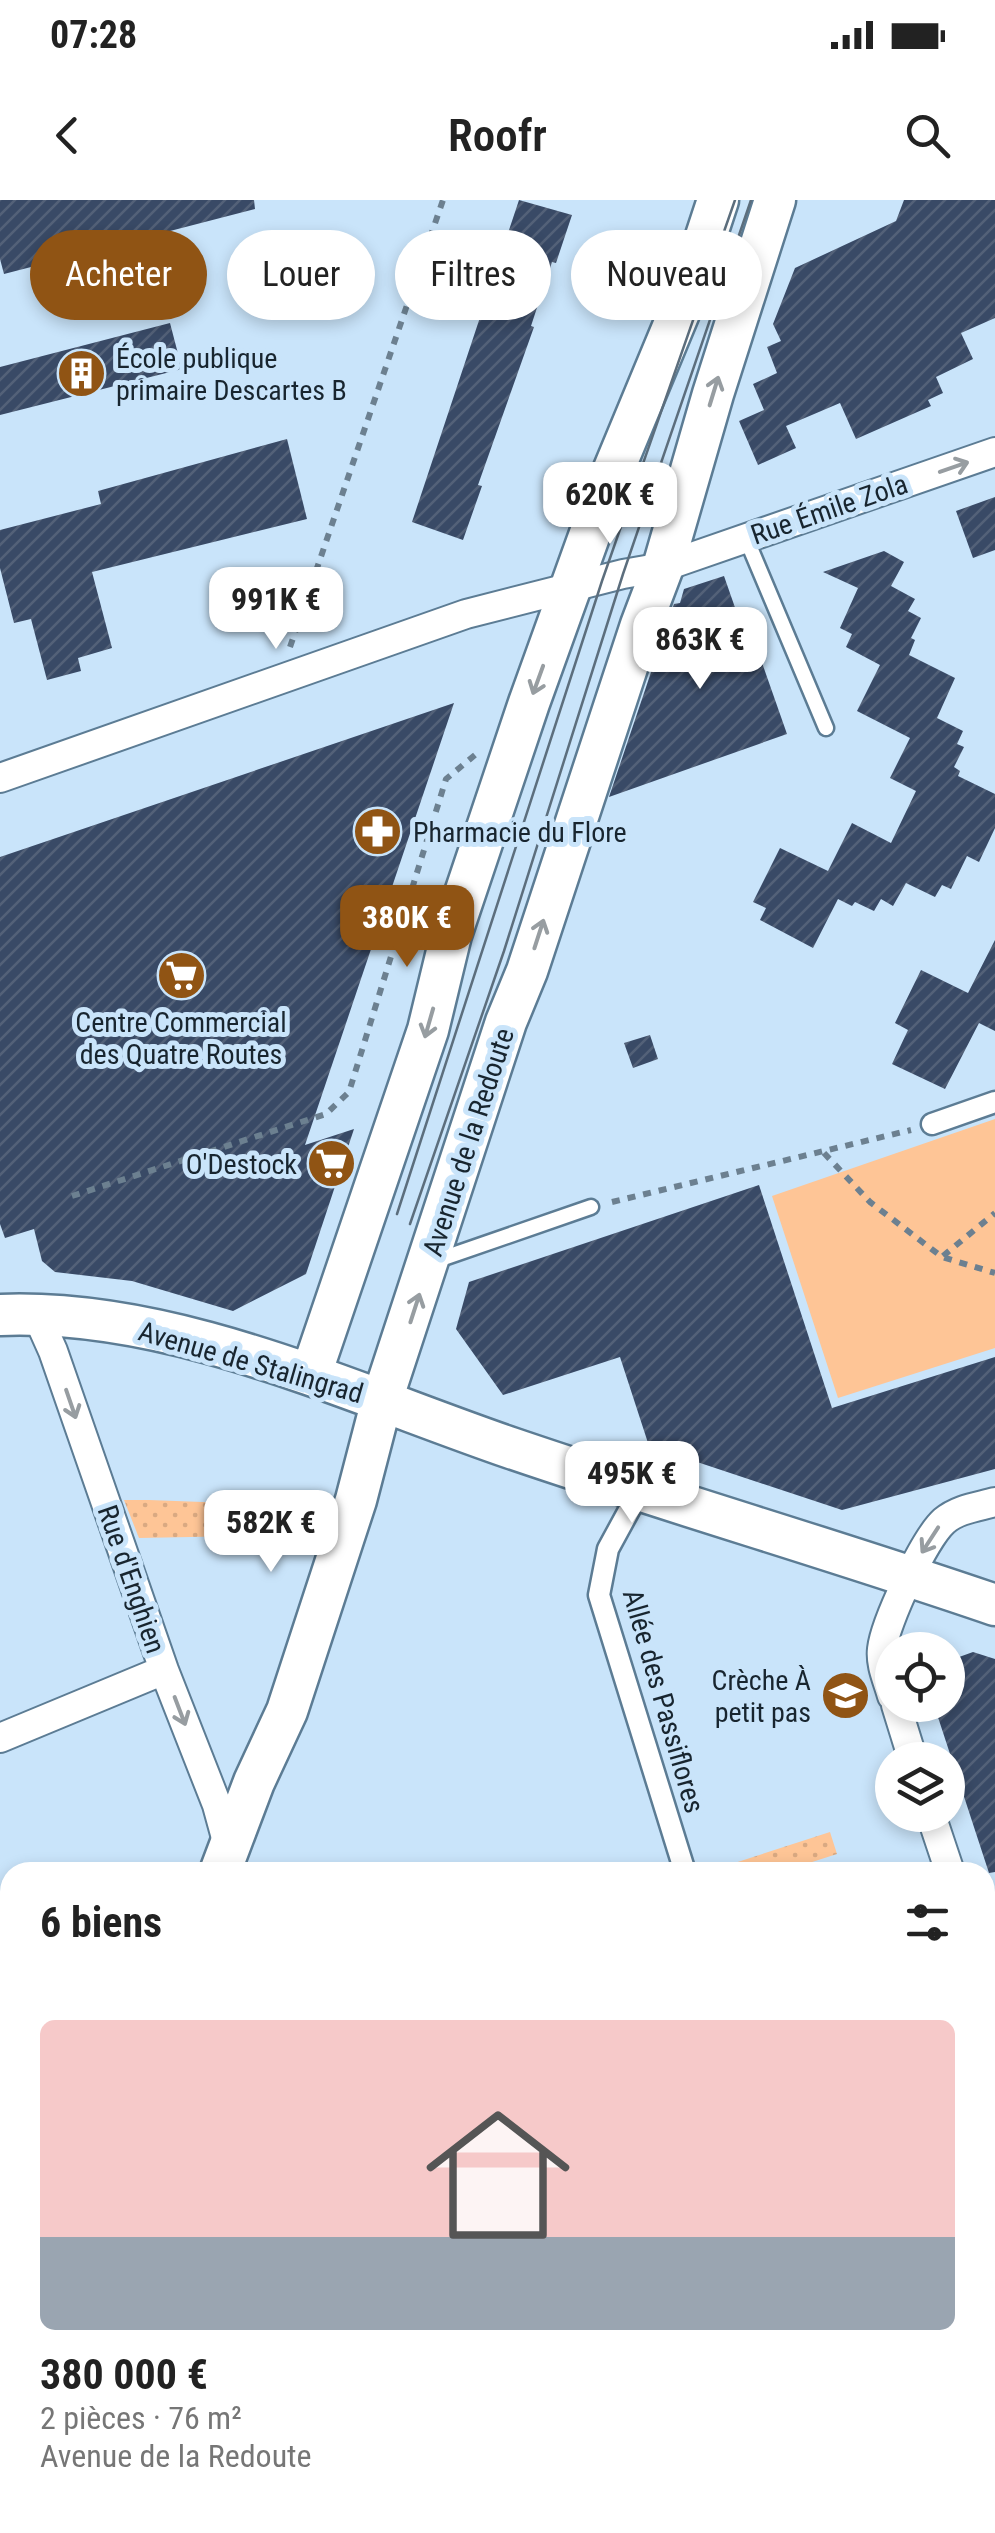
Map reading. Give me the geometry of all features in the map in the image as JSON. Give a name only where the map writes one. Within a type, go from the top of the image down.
[{"type":"main road","points":[[311,1374],[428,1030],[451,935],[514,747],[608,481],[688,291],[718,200]]},
{"type":"main road","name":"Avenue de la Redoute","points":[[224,1859],[287,1711],[356,1500],[382,1400],[506,1022],[640,624],[663,567],[713,394],[776,200]]},
{"type":"main road","name":"Avenue de Stalingrad","points":[[18,1314],[174,1334],[311,1374],[466,1433],[639,1492],[995,1605]]},
{"type":"street","name":"Rue Émile Zola","points":[[0,778],[466,614],[663,567],[995,452]]},
{"type":"street","points":[[932,1124],[995,1102]]},
{"type":"street","name":"Rue d'Enghien","points":[[18,1314],[59,1370],[164,1670],[217,1806],[224,1859]]},
{"type":"street","name":"Allée des Passiflores","points":[[639,1492],[608,1549],[599,1595],[682,1862]]},
{"type":"street","points":[[888,1632],[908,1576],[942,1522],[960,1511],[995,1502]]},
{"type":"street","points":[[0,1738],[164,1670]]},
{"type":"street","points":[[937,1832],[947,1862]]},
{"type":"lane","points":[[746,538],[826,728]]},
{"type":"lane","points":[[429,1263],[591,1207]]},
{"type":"path","points":[[279,681],[443,200]]},
{"type":"path","points":[[72,1196],[326,1114],[338,1105],[348,1092],[446,780],[468,758],[484,749],[514,747]]},
{"type":"path","points":[[591,1207],[932,1124]]},
{"type":"path","points":[[824,1153],[870,1202],[942,1257],[995,1273]]},
{"type":"path","points":[[942,1257],[995,1213]]},
{"type":"shaded area","points":[[995,1119],[995,1348],[838,1398],[772,1196]]},
{"type":"shaded area","points":[[124,1500],[308,1506],[299,1535],[139,1538]]},
{"type":"shaded area","points":[[830,1832],[837,1854],[812,1862],[738,1862]]},
{"type":"building","points":[[0,200],[254,200],[255,209],[174,230],[30,230],[30,267],[4,274],[0,259]]},
{"type":"building","points":[[519,200],[572,215],[556,263],[551,265],[551,230],[509,230]]},
{"type":"building","points":[[904,200],[995,200],[995,318],[961,333],[973,359],[936,377],[943,393],[928,400],[931,406],[856,439],[840,403],[786,426],[796,448],[758,465],[739,421],[764,410],[753,384],[777,373],[767,347],[781,341],[773,324],[795,268],[896,221]]},
{"type":"building","points":[[479,320],[533,320],[534,327],[478,485],[482,486],[463,540],[412,522]]},
{"type":"building","name":"École publique primaire Descartes B","points":[[170,323],[182,369],[0,415],[0,367]]},
{"type":"building","points":[[287,439],[307,519],[92,572],[112,648],[78,658],[81,671],[47,680],[31,619],[14,623],[0,568],[0,530],[101,504],[98,491]]},
{"type":"building","points":[[995,497],[995,550],[973,558],[956,511]]},
{"type":"building","points":[[884,551],[904,562],[891,586],[915,599],[908,611],[921,618],[911,638],[915,640],[909,655],[955,678],[937,718],[963,731],[957,744],[964,747],[954,767],[960,771],[958,776],[995,794],[995,828],[979,862],[967,856],[951,889],[942,885],[935,897],[906,883],[893,906],[881,899],[874,911],[838,899],[813,948],[760,920],[766,908],[753,902],[780,848],[828,871],[852,823],[891,843],[916,791],[890,778],[910,738],[857,711],[880,665],[846,647],[852,634],[840,628],[858,588],[823,572]]},
{"type":"building","points":[[724,576],[739,619],[746,617],[787,734],[609,797],[674,604],[680,603],[684,589]]},
{"type":"building","name":"Centre Commercial des Quatre Routes","points":[[454,703],[305,1145],[354,1129],[306,1274],[233,1311],[132,1281],[55,1272],[42,1261],[34,1229],[5,1238],[0,1224],[0,857]]},
{"type":"building","points":[[995,940],[995,1031],[979,1023],[945,1089],[892,1064],[908,1030],[895,1023],[921,970],[968,993]]},
{"type":"building","points":[[650,1035],[658,1059],[633,1068],[624,1043]]},
{"type":"building","points":[[759,1185],[832,1408],[995,1357],[995,1469],[842,1510],[649,1446],[620,1357],[503,1395],[456,1329],[469,1282]]},
{"type":"building","points":[[973,1652],[995,1659],[995,1862],[985,1862],[965,1800],[965,1742],[946,1742],[940,1722],[965,1722],[965,1655]]},
{"type":"tram line","points":[[397,1214],[602,581],[735,200]]},
{"type":"tram line","points":[[410,1224],[504,951],[623,574],[751,200]]},
{"type":"place","name":"École publique primaire Descartes B","points":[[81,374]]},
{"type":"place","name":"Pharmacie du Flore","points":[[378,832]]},
{"type":"place","name":"Centre Commercial des Quatre Routes","points":[[181,975]]},
{"type":"place","name":"O'Destock","points":[[332,1164]]},
{"type":"place","name":"Crèche À petit pas","points":[[846,1696]]}]
